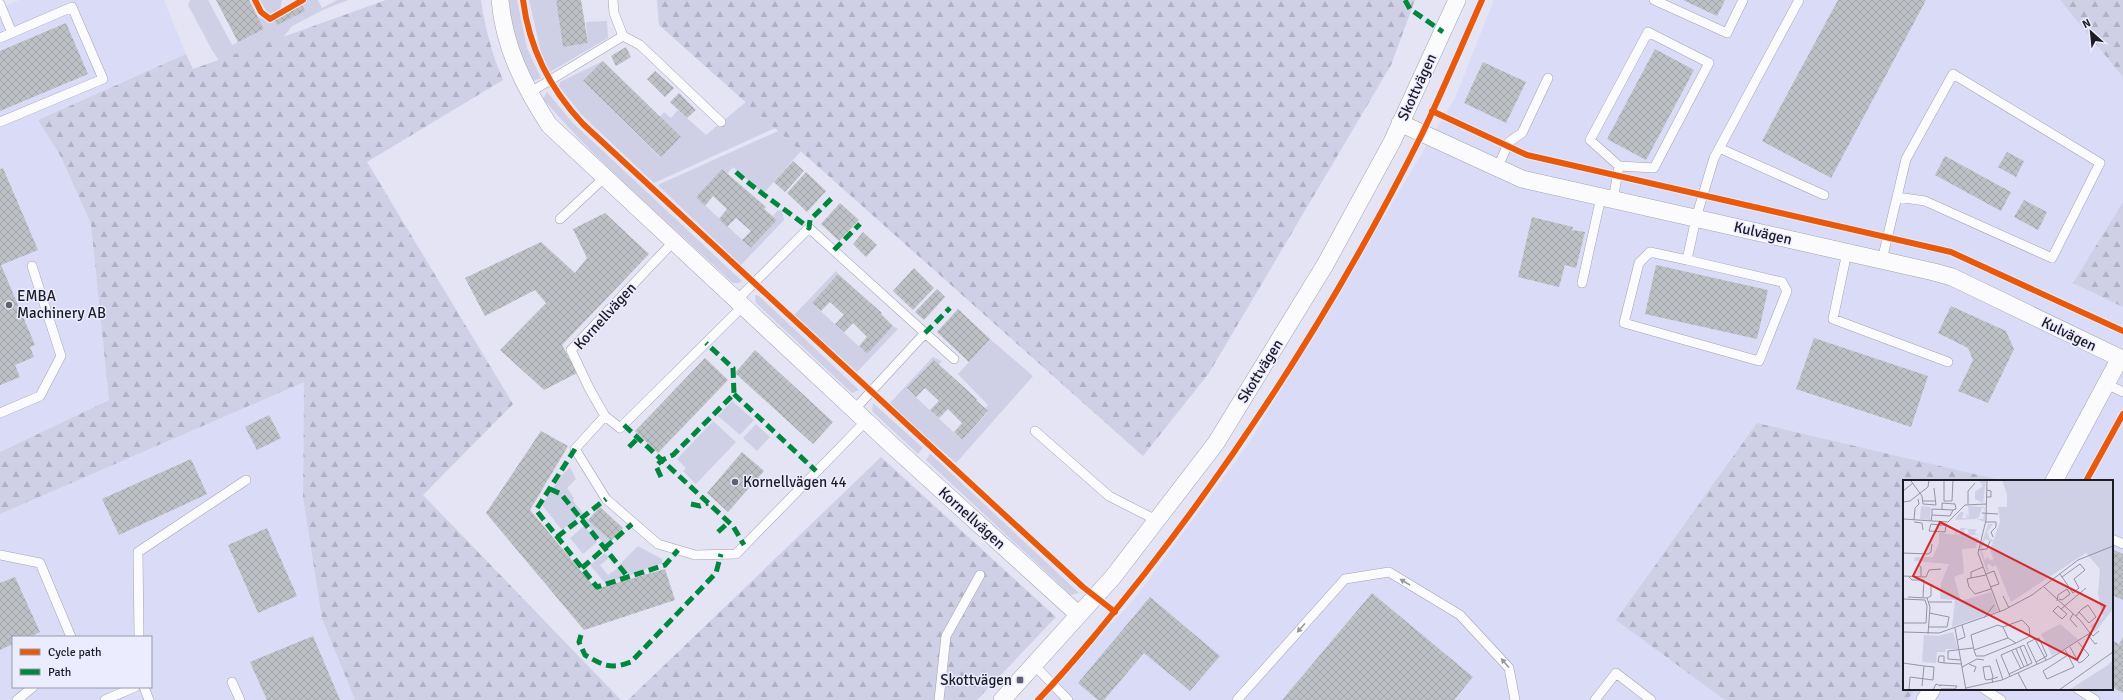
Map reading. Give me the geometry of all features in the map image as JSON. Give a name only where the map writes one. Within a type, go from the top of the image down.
[{"type":"street","name":"Kornellvägen","points":[[500,0],[505,38],[529,93],[549,125],[860,415],[1078,615]]},
{"type":"street","name":"Skottvägen","points":[[1002,700],[1113,577],[1216,443],[1325,265],[1400,123],[1456,0]]},
{"type":"street","name":"Kulvägen","points":[[1400,123],[1497,169],[1522,179],[1882,260],[1952,278],[2117,370]]},
{"type":"street","points":[[2055,480],[2117,370]]},
{"type":"street","points":[[1925,700],[1931,690]]},
{"type":"lane","points":[[613,0],[614,12],[623,36],[640,45],[721,122]]},
{"type":"lane","points":[[1654,0],[1727,33],[1743,0]]},
{"type":"lane","points":[[1687,260],[1696,218],[1714,158],[1799,0]]},
{"type":"lane","points":[[0,4],[12,33]]},
{"type":"lane","points":[[0,38],[72,7],[103,79],[0,122]]},
{"type":"lane","points":[[1648,32],[1709,63],[1654,168],[1619,166],[1590,140],[1648,32]]},
{"type":"lane","points":[[529,93],[623,36]]},
{"type":"lane","points":[[1882,260],[1906,159],[1953,74],[2100,163],[2052,258],[1925,201],[1897,197]]},
{"type":"lane","points":[[1497,169],[1509,142],[1522,133],[1548,78]]},
{"type":"lane","points":[[1719,148],[1824,195]]},
{"type":"lane","points":[[1582,283],[1607,198],[1619,166]]},
{"type":"lane","points":[[560,219],[605,177]]},
{"type":"lane","points":[[925,333],[860,415],[736,554],[695,555],[658,544],[606,499],[575,449],[605,416],[620,428],[740,303],[809,228],[954,359]]},
{"type":"lane","name":"Kornellvägen","points":[[605,416],[589,388],[571,350],[674,241]]},
{"type":"lane","points":[[1650,252],[1687,260],[1782,282],[1787,291],[1759,361],[1624,323],[1639,264],[1650,252]]},
{"type":"lane","points":[[1847,252],[1833,319],[1948,362]]},
{"type":"lane","points":[[0,413],[40,396],[61,356],[32,266]]},
{"type":"lane","points":[[2117,370],[2123,392]]},
{"type":"lane","points":[[1035,431],[1109,496],[1156,520]]},
{"type":"lane","points":[[139,636],[138,552],[246,480]]},
{"type":"lane","points":[[2113,539],[2123,544]]},
{"type":"lane","points":[[0,555],[40,563],[71,636]]},
{"type":"lane","points":[[1237,700],[1345,579],[1389,572],[1460,615],[1509,668],[1515,700]]},
{"type":"lane","points":[[939,700],[946,636],[980,575]]},
{"type":"lane","points":[[1034,665],[1068,700]]},
{"type":"lane","points":[[1595,700],[1616,673],[1651,700]]},
{"type":"lane","points":[[232,682],[240,700]]},
{"type":"lane","points":[[17,700],[32,688]]},
{"type":"lane","points":[[105,700],[133,688]]},
{"type":"lane","points":[[144,688],[149,700]]},
{"type":"lane","points":[[1986,690],[2001,700]]},
{"type":"lane","points":[[2080,690],[2095,700]]},
{"type":"shaded area","points":[[19,0],[164,0],[186,54],[38,120],[61,157],[91,224],[109,400],[0,452],[0,9]]},
{"type":"shaded area","points":[[1494,0],[2123,0],[2123,700],[1039,700],[1133,601],[1249,443],[1455,98]]},
{"type":"shaded area","points":[[304,381],[303,497],[322,619],[355,700],[0,700],[0,514]]},
{"type":"green space","points":[[190,0],[208,0],[232,45],[264,29],[258,17],[269,21],[294,10],[305,0],[318,0],[322,8],[337,0],[348,0],[323,10],[292,26],[281,40],[222,65],[212,50],[188,5]]},
{"type":"green space","points":[[260,0],[282,0],[280,10],[268,14]]},
{"type":"green space","points":[[386,0],[481,0],[489,41],[503,80],[367,162],[513,404],[423,495],[621,700],[355,700],[322,619],[303,497],[304,382],[0,514],[0,452],[109,400],[91,224],[61,157],[38,120],[186,54],[193,69]]},
{"type":"green space","points":[[509,0],[517,0],[527,48],[541,78],[533,81],[517,42]]},
{"type":"green space","points":[[529,0],[556,0],[563,47],[588,43],[586,22],[607,21],[608,38],[550,72],[541,52]]},
{"type":"green space","points":[[657,0],[1415,0],[1391,65],[1209,373],[1143,456],[659,25]]},
{"type":"green space","points":[[2060,0],[2123,0],[2123,77]]},
{"type":"green space","points":[[603,61],[583,81],[660,157],[681,137],[660,117],[664,112],[671,118],[678,110],[706,135],[746,102],[775,128],[654,183],[581,114],[559,86],[560,82]]},
{"type":"green space","points":[[547,92],[573,123],[742,281],[739,283],[733,283],[588,148],[543,99]]},
{"type":"green space","points":[[778,131],[801,151],[763,194],[733,167],[727,174],[722,169],[696,197],[751,248],[777,220],[773,216],[778,210],[782,211],[784,220],[741,265],[658,185]]},
{"type":"green space","points":[[2123,202],[2123,307],[2073,283]]},
{"type":"green space","points":[[836,271],[838,274],[812,303],[867,354],[893,326],[898,329],[857,372],[794,315]]},
{"type":"green space","points":[[755,295],[759,296],[859,390],[852,393],[756,303]]},
{"type":"green space","points":[[990,339],[1033,376],[956,463],[889,404],[933,357],[942,361],[938,365],[933,361],[907,389],[962,440],[988,412],[985,408],[988,405],[958,374]]},
{"type":"green space","points":[[732,401],[754,420],[740,435],[718,416]]},
{"type":"green space","points":[[873,403],[923,448],[918,454],[872,411]]},
{"type":"green space","points":[[713,421],[736,442],[696,484],[683,471],[686,468],[677,459]]},
{"type":"green space","points":[[1757,423],[2000,480],[1903,480],[1903,690],[1914,690],[1908,700],[1725,700],[1616,620]]},
{"type":"green space","points":[[756,424],[770,437],[757,451],[743,438]]},
{"type":"green space","points":[[930,454],[1079,593],[1071,595],[926,460]]},
{"type":"green space","points":[[881,457],[1056,617],[977,700],[628,700]]},
{"type":"green space","points":[[570,467],[576,479],[567,488],[574,498],[573,501],[583,513],[562,530],[542,505],[562,475]]},
{"type":"green space","points":[[587,518],[611,541],[605,545],[583,520]]},
{"type":"green space","points":[[584,526],[597,542],[583,554],[570,538]]},
{"type":"green space","points":[[638,546],[662,559],[662,563],[628,576],[619,565]]},
{"type":"green space","points":[[605,553],[609,558],[600,565],[608,575],[618,568],[625,577],[605,583],[590,565]]},
{"type":"building","points":[[216,0],[249,0],[264,29],[238,42]]},
{"type":"building","points":[[556,0],[581,0],[588,43],[563,47]]},
{"type":"building","points":[[1683,0],[1725,0],[1717,16]]},
{"type":"building","points":[[1838,0],[1926,0],[1831,178],[1762,141]]},
{"type":"building","points":[[302,5],[305,11],[277,25],[274,19]]},
{"type":"building","points":[[66,23],[88,74],[0,111],[0,51]]},
{"type":"building","points":[[626,47],[631,57],[616,66],[611,56]]},
{"type":"building","points":[[1655,49],[1694,70],[1646,160],[1607,139]]},
{"type":"building","points":[[603,61],[681,137],[661,157],[583,81]]},
{"type":"building","points":[[1483,62],[1526,82],[1506,123],[1464,103]]},
{"type":"building","points":[[655,71],[674,88],[665,97],[647,79]]},
{"type":"building","points":[[679,93],[696,110],[687,118],[670,102]]},
{"type":"building","points":[[2007,152],[2024,161],[2016,177],[1998,167]]},
{"type":"building","points":[[1945,156],[2011,192],[2001,211],[1935,175]]},
{"type":"building","points":[[793,161],[804,171],[785,192],[774,182]]},
{"type":"building","name":"EMBA Machinery AB","points":[[3,168],[38,250],[1,265],[35,345],[30,347],[34,357],[15,365],[20,377],[0,385],[0,169]]},
{"type":"building","points":[[722,169],[766,207],[764,209],[777,220],[751,248],[742,240],[751,231],[736,218],[727,227],[719,219],[727,209],[713,196],[705,206],[696,197]]},
{"type":"building","points":[[806,172],[826,191],[807,212],[787,193]]},
{"type":"building","points":[[2024,200],[2047,212],[2038,230],[2014,217]]},
{"type":"building","points":[[840,203],[859,220],[839,241],[821,224]]},
{"type":"building","points":[[605,213],[649,254],[562,345],[577,373],[544,390],[500,350],[546,303],[535,290],[485,316],[465,278],[541,242],[575,273],[587,258],[573,229]]},
{"type":"building","points":[[1532,217],[1573,227],[1572,230],[1585,232],[1576,268],[1565,265],[1559,287],[1518,277]]},
{"type":"building","points":[[863,232],[877,245],[866,257],[853,244]]},
{"type":"building","points":[[1656,265],[1768,290],[1757,339],[1645,314]]},
{"type":"building","points":[[914,268],[934,288],[913,310],[893,291]]},
{"type":"building","points":[[838,274],[882,313],[881,314],[893,326],[867,354],[859,346],[867,337],[853,323],[844,332],[835,324],[844,315],[830,302],[821,311],[812,303]]},
{"type":"building","points":[[937,289],[945,297],[924,320],[915,312]]},
{"type":"building","points":[[1951,306],[2006,331],[2014,349],[1988,403],[1958,391],[1973,360],[1968,348],[1938,333]]},
{"type":"building","points":[[958,309],[990,339],[969,362],[937,332]]},
{"type":"building","points":[[1814,338],[1928,376],[1911,427],[1796,389]]},
{"type":"building","points":[[755,350],[833,422],[813,444],[735,373]]},
{"type":"building","points":[[705,358],[728,380],[658,453],[635,431]]},
{"type":"building","points":[[934,360],[988,411],[962,440],[954,432],[962,423],[948,409],[939,418],[930,410],[939,401],[925,388],[916,397],[907,388]]},
{"type":"building","points":[[269,415],[281,438],[257,450],[245,427]]},
{"type":"building","points":[[541,431],[568,446],[530,510],[596,589],[665,569],[675,600],[584,630],[486,513]]},
{"type":"building","name":"Kornellvägen 44","points":[[742,452],[764,471],[728,512],[707,493]]},
{"type":"building","points":[[191,459],[207,494],[119,535],[102,499]]},
{"type":"building","points":[[600,507],[623,528],[611,541],[588,520]]},
{"type":"building","points":[[267,528],[297,596],[258,613],[228,545]]},
{"type":"building","points":[[2113,549],[2123,554],[2123,600],[2113,595]]},
{"type":"building","points":[[15,577],[40,632],[32,636],[12,636],[12,644],[0,650],[0,583]]},
{"type":"building","points":[[1372,593],[1473,677],[1454,700],[1282,700]]},
{"type":"building","points":[[1150,597],[1220,656],[1190,691],[1144,653],[1104,700],[1098,700],[1078,683]]},
{"type":"building","points":[[313,636],[340,700],[267,700],[250,662]]},
{"type":"building","points":[[2123,637],[2123,693],[2113,688],[2113,641],[2119,644]]},
{"type":"marked path","points":[[1405,0],[1410,9],[1443,32]]},
{"type":"marked path","points":[[736,172],[809,228],[810,220],[833,197]]},
{"type":"marked path","points":[[834,250],[860,224]]},
{"type":"marked path","points":[[925,333],[950,308]]},
{"type":"marked path","points":[[661,477],[656,466],[662,460],[673,455],[734,394],[733,368],[706,343]]},
{"type":"marked path","points":[[734,394],[816,471]]},
{"type":"marked path","points":[[624,425],[733,526],[744,545]]},
{"type":"marked path","points":[[629,447],[638,438]]},
{"type":"marked path","points":[[575,449],[536,510],[597,587],[665,565],[678,550]]},
{"type":"marked path","points":[[550,489],[561,494],[628,577]]},
{"type":"marked path","points":[[557,537],[606,499]]},
{"type":"marked path","points":[[691,504],[700,506],[708,503]]},
{"type":"marked path","points":[[718,532],[729,522]]},
{"type":"marked path","points":[[582,568],[632,524]]},
{"type":"marked path","points":[[581,635],[579,642],[585,655],[602,664],[612,666],[631,662],[716,573],[721,554]]},
{"type":"cycle path","points":[[255,0],[261,12],[270,19],[303,0]]},
{"type":"cycle path","points":[[523,0],[530,35],[543,67],[561,97],[583,124],[1083,587],[1115,612]]},
{"type":"cycle path","points":[[1038,700],[1066,669],[1146,572],[1223,468],[1295,360],[1361,248],[1422,134],[1482,0]]},
{"type":"cycle path","points":[[1432,111],[1527,155],[1951,252],[2123,331]]},
{"type":"cycle path","points":[[2087,480],[2123,414]]},
{"type":"place","name":"EMBA Machinery AB","points":[[9,305]]},
{"type":"place","name":"Kornellvägen 44","points":[[735,482]]},
{"type":"place","name":"Skottvägen","points":[[1020,680]]}]
